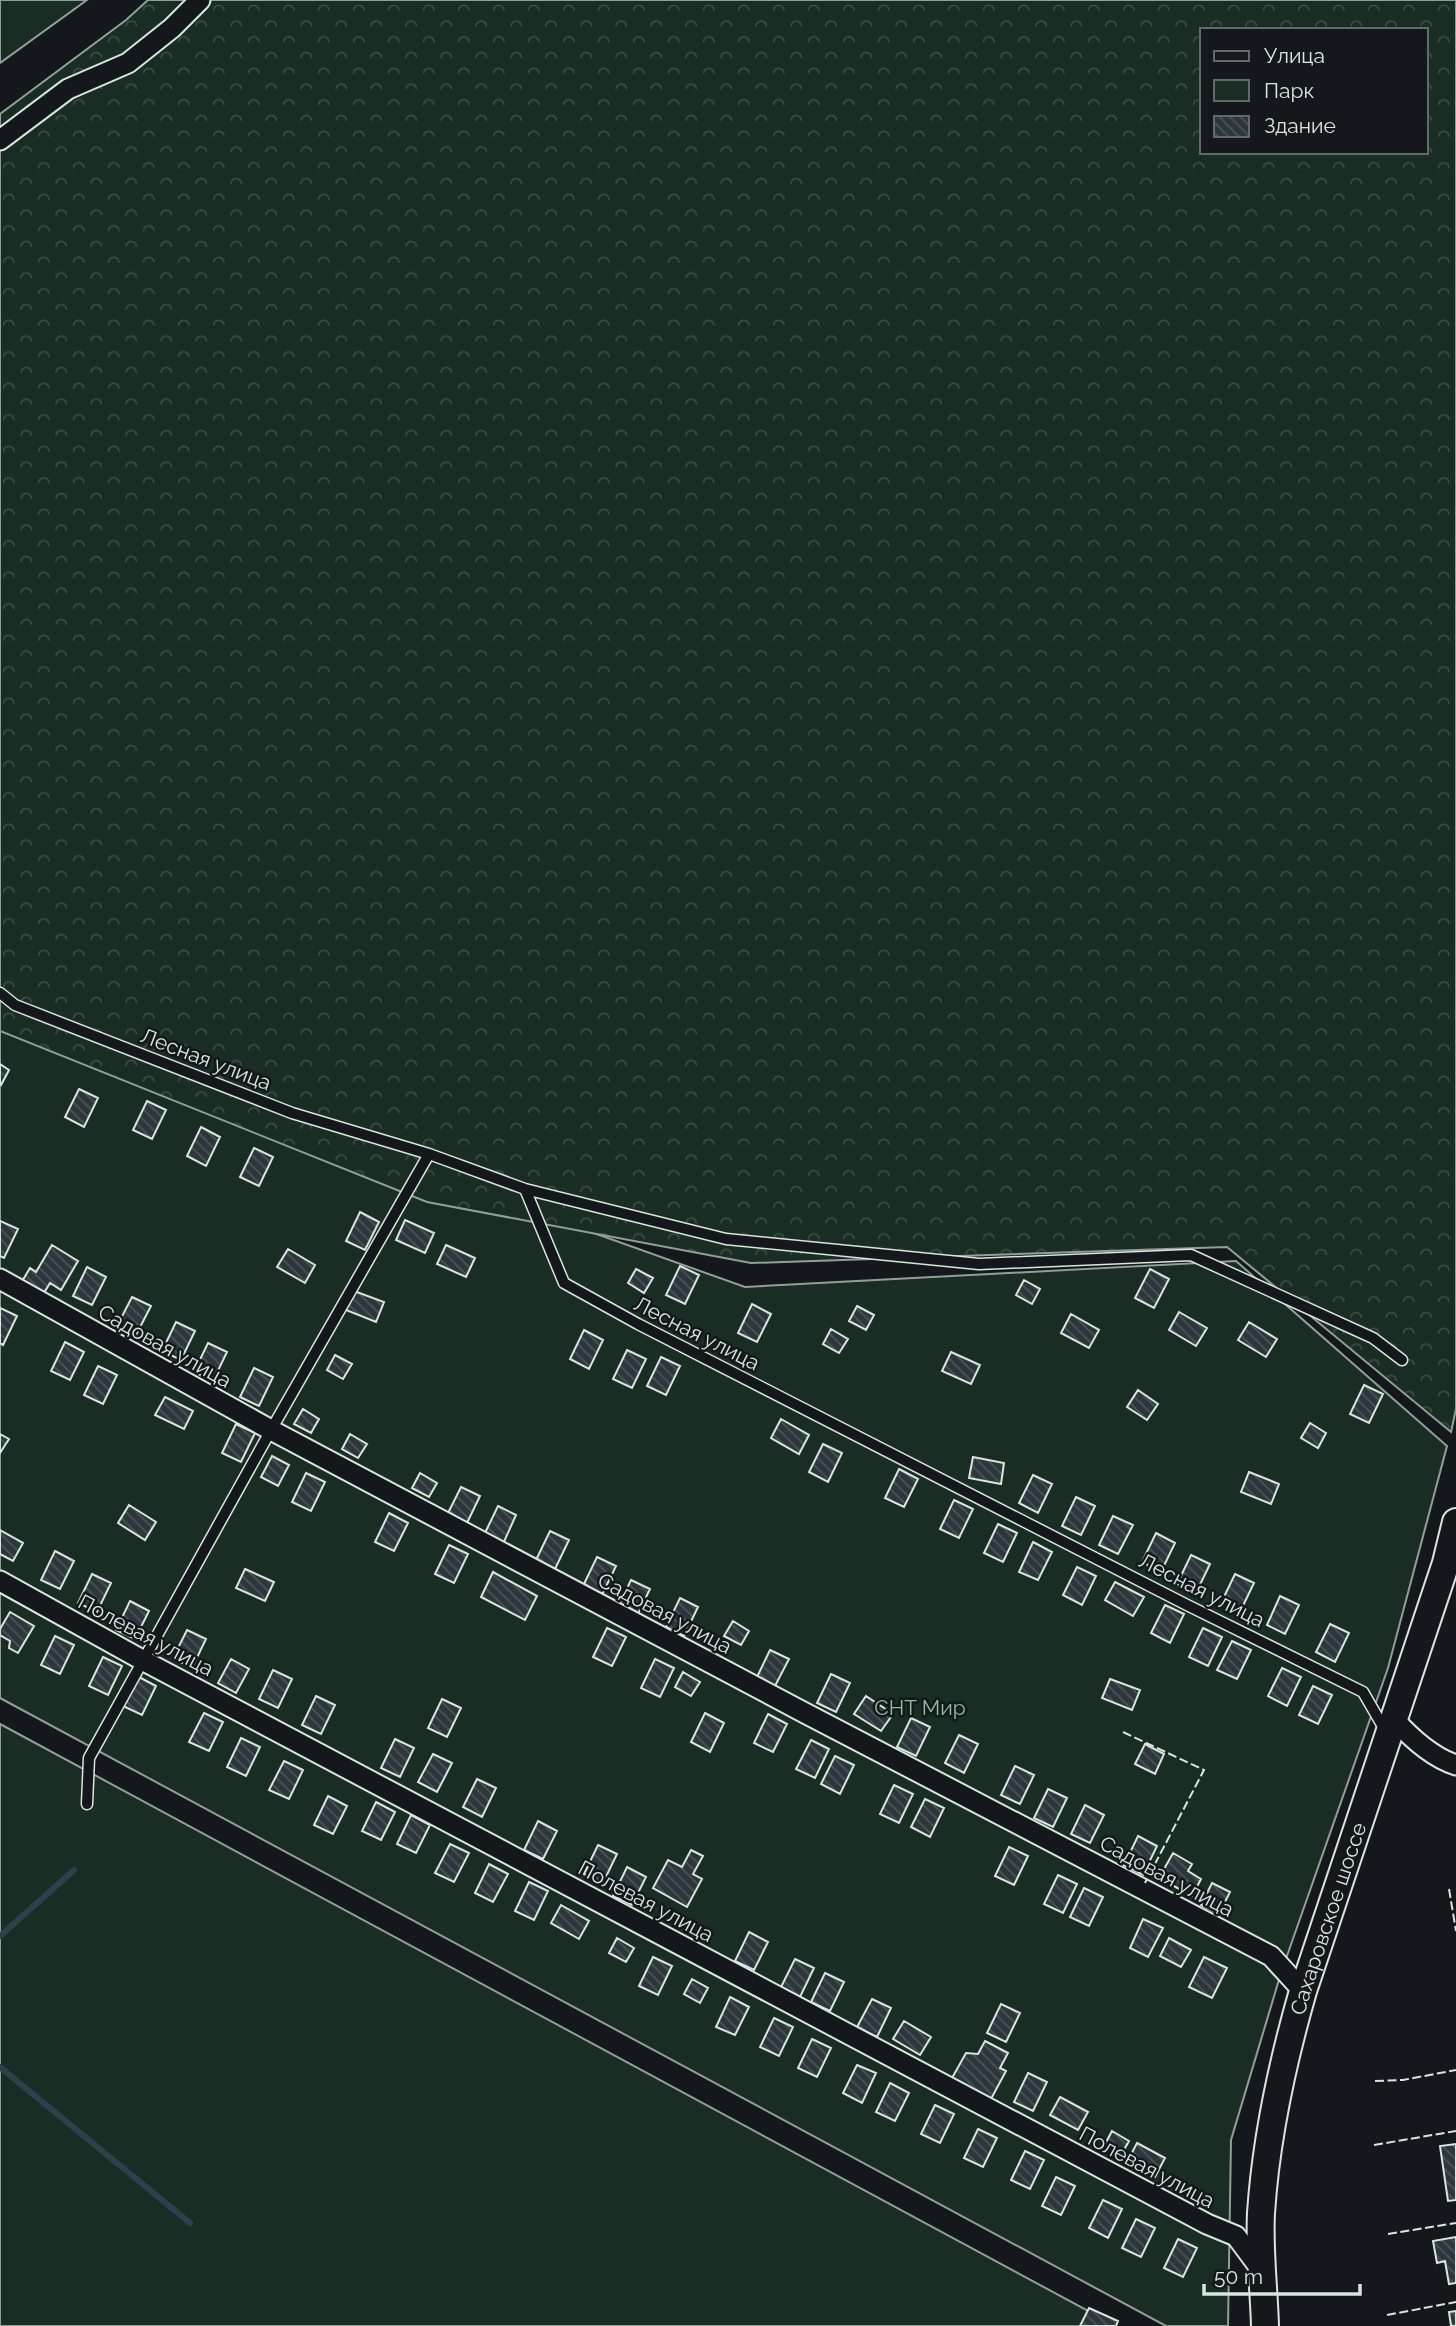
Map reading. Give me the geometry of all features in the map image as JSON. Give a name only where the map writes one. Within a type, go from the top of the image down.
[{"type":"main road","name":"Сахаровское шоссе","points":[[1265,2326],[1261,2215],[1270,2139],[1282,2074],[1303,1992],[1446,1563],[1456,1522]]},
{"type":"street","points":[[0,140],[68,89],[128,63],[172,28],[200,0]]},
{"type":"street","name":"Садовая улица","points":[[0,1279],[271,1430],[1271,1956],[1303,1992]]},
{"type":"street","name":"Полевая улица","points":[[0,1581],[144,1661],[1194,2218],[1236,2236],[1262,2271]]},
{"type":"street","points":[[1390,1726],[1456,1765]]},
{"type":"lane","name":"Лесная улица","points":[[0,993],[15,1005],[279,1108],[429,1154],[525,1189],[564,1283],[650,1331],[1363,1692],[1390,1726]]},
{"type":"lane","points":[[88,1804],[89,1758],[271,1430],[429,1154]]},
{"type":"lane","points":[[525,1189],[726,1239],[965,1263],[1191,1255],[1373,1338],[1402,1360]]},
{"type":"green space","points":[[0,0],[87,0],[0,63]]},
{"type":"green space","points":[[148,0],[1456,0],[1456,1409],[1451,1432],[1227,1247],[751,1263],[427,1202],[0,1031],[0,114],[126,20]]},
{"type":"green space","name":"СНТ Мир","points":[[0,1011],[328,1138],[745,1287],[1236,1261],[1447,1446],[1388,1668],[1281,1973],[1231,2140],[1228,2326],[1166,2326],[0,1698]]},
{"type":"green space","points":[[0,1724],[1116,2326],[0,2326]]},
{"type":"building","points":[[0,1064],[9,1070],[1,1085],[0,1084]]},
{"type":"building","points":[[79,1089],[98,1098],[84,1127],[65,1117]]},
{"type":"building","points":[[147,1101],[166,1110],[152,1139],[133,1130]]},
{"type":"building","points":[[201,1127],[220,1137],[206,1166],[187,1156]]},
{"type":"building","points":[[254,1148],[273,1157],[259,1186],[240,1177]]},
{"type":"building","points":[[360,1212],[379,1222],[365,1250],[346,1241]]},
{"type":"building","points":[[405,1220],[434,1233],[425,1253],[396,1240]]},
{"type":"building","points":[[0,1221],[18,1229],[4,1258],[0,1256]]},
{"type":"building","points":[[52,1245],[78,1261],[61,1290],[50,1283],[42,1296],[21,1283],[30,1268],[36,1272]]},
{"type":"building","points":[[446,1245],[475,1258],[466,1277],[437,1264]]},
{"type":"building","points":[[288,1249],[315,1265],[305,1283],[277,1267]]},
{"type":"building","points":[[680,1266],[699,1275],[685,1304],[666,1295]]},
{"type":"building","points":[[87,1267],[106,1277],[92,1305],[73,1296]]},
{"type":"building","points":[[636,1269],[653,1278],[644,1293],[628,1283]]},
{"type":"building","points":[[1150,1269],[1169,1279],[1154,1308],[1135,1298]]},
{"type":"building","points":[[1024,1280],[1040,1289],[1032,1304],[1016,1295]]},
{"type":"building","points":[[354,1291],[384,1302],[376,1322],[346,1310]]},
{"type":"building","points":[[132,1297],[151,1306],[136,1335],[117,1326]]},
{"type":"building","points":[[752,1304],[771,1314],[757,1342],[738,1333]]},
{"type":"building","points":[[857,1306],[874,1315],[866,1330],[849,1321]]},
{"type":"building","points":[[0,1308],[17,1316],[3,1345],[0,1343]]},
{"type":"building","points":[[1179,1312],[1207,1328],[1196,1346],[1169,1330]]},
{"type":"building","points":[[1071,1314],[1099,1330],[1089,1348],[1061,1333]]},
{"type":"building","points":[[176,1322],[195,1331],[181,1360],[162,1351]]},
{"type":"building","points":[[1249,1322],[1277,1339],[1266,1357],[1238,1340]]},
{"type":"building","points":[[831,1329],[848,1339],[839,1353],[823,1344]]},
{"type":"building","points":[[584,1330],[603,1340],[589,1369],[570,1359]]},
{"type":"building","points":[[65,1342],[84,1352],[70,1380],[51,1371]]},
{"type":"building","points":[[208,1343],[227,1352],[213,1381],[194,1372]]},
{"type":"building","points":[[627,1350],[646,1359],[632,1388],[613,1379]]},
{"type":"building","points":[[951,1352],[980,1365],[971,1384],[942,1371]]},
{"type":"building","points":[[335,1355],[352,1364],[343,1379],[327,1370]]},
{"type":"building","points":[[661,1357],[680,1366],[666,1395],[647,1386]]},
{"type":"building","points":[[98,1366],[117,1375],[103,1404],[84,1395]]},
{"type":"building","points":[[254,1368],[273,1377],[259,1406],[240,1397]]},
{"type":"building","points":[[1364,1385],[1383,1394],[1369,1423],[1350,1414]]},
{"type":"building","points":[[1138,1390],[1158,1404],[1147,1420],[1127,1407]]},
{"type":"building","points":[[165,1397],[193,1411],[184,1429],[155,1415]]},
{"type":"building","points":[[303,1409],[319,1419],[311,1433],[294,1424]]},
{"type":"building","points":[[781,1419],[809,1435],[799,1454],[771,1438]]},
{"type":"building","points":[[1310,1423],[1326,1433],[1318,1448],[1301,1438]]},
{"type":"building","points":[[236,1424],[255,1433],[241,1462],[222,1453]]},
{"type":"building","points":[[0,1434],[9,1439],[0,1453]]},
{"type":"building","points":[[350,1434],[367,1444],[358,1458],[342,1449]]},
{"type":"building","points":[[823,1444],[842,1453],[828,1482],[809,1472]]},
{"type":"building","points":[[272,1456],[289,1465],[278,1486],[261,1477]]},
{"type":"building","points":[[973,1457],[1004,1463],[1001,1484],[969,1478]]},
{"type":"building","points":[[899,1469],[918,1479],[904,1507],[885,1498]]},
{"type":"building","points":[[1249,1472],[1279,1484],[1271,1504],[1241,1492]]},
{"type":"building","points":[[306,1473],[325,1482],[311,1511],[292,1502]]},
{"type":"building","points":[[420,1473],[437,1483],[429,1497],[412,1488]]},
{"type":"building","points":[[1033,1475],[1052,1484],[1038,1513],[1019,1503]]},
{"type":"building","points":[[461,1487],[480,1496],[466,1525],[447,1515]]},
{"type":"building","points":[[1076,1497],[1095,1506],[1081,1535],[1062,1526]]},
{"type":"building","points":[[954,1500],[973,1509],[959,1538],[940,1529]]},
{"type":"building","points":[[129,1505],[156,1522],[145,1540],[118,1523]]},
{"type":"building","points":[[498,1506],[516,1515],[503,1544],[484,1535]]},
{"type":"building","points":[[389,1513],[408,1523],[394,1551],[375,1542]]},
{"type":"building","points":[[1113,1516],[1133,1525],[1118,1554],[1099,1545]]},
{"type":"building","points":[[998,1524],[1017,1533],[1003,1562],[984,1553]]},
{"type":"building","points":[[0,1530],[23,1543],[13,1561],[0,1554]]},
{"type":"building","points":[[550,1531],[569,1540],[555,1569],[536,1560]]},
{"type":"building","points":[[1156,1533],[1175,1543],[1161,1572],[1142,1562]]},
{"type":"building","points":[[1033,1542],[1052,1552],[1038,1580],[1019,1572]]},
{"type":"building","points":[[449,1545],[468,1554],[454,1583],[435,1574]]},
{"type":"building","points":[[55,1551],[74,1561],[60,1589],[41,1580]]},
{"type":"building","points":[[1191,1555],[1210,1564],[1196,1593],[1177,1584]]},
{"type":"building","points":[[597,1557],[616,1566],[602,1595],[583,1586]]},
{"type":"building","points":[[1077,1567],[1096,1576],[1082,1605],[1063,1595]]},
{"type":"building","points":[[245,1569],[274,1582],[265,1601],[236,1588]]},
{"type":"building","points":[[493,1572],[537,1596],[525,1620],[481,1597]]},
{"type":"building","points":[[92,1574],[111,1583],[97,1612],[78,1603]]},
{"type":"building","points":[[1235,1574],[1254,1583],[1240,1612],[1221,1603]]},
{"type":"building","points":[[631,1580],[650,1589],[636,1618],[617,1609]]},
{"type":"building","points":[[1115,1582],[1144,1597],[1133,1616],[1105,1600]]},
{"type":"building","points":[[1280,1596],[1299,1605],[1285,1634],[1267,1625]]},
{"type":"building","points":[[680,1598],[698,1607],[684,1636],[666,1627]]},
{"type":"building","points":[[130,1601],[149,1611],[135,1639],[116,1630]]},
{"type":"building","points":[[1165,1605],[1184,1614],[1170,1643],[1151,1633]]},
{"type":"building","points":[[10,1612],[34,1626],[18,1653],[9,1648],[10,1641],[0,1635],[0,1629]]},
{"type":"building","points":[[733,1621],[749,1631],[741,1645],[724,1636]]},
{"type":"building","points":[[1330,1624],[1349,1633],[1335,1662],[1316,1652]]},
{"type":"building","points":[[607,1628],[626,1637],[612,1666],[593,1657]]},
{"type":"building","points":[[1203,1628],[1222,1637],[1208,1666],[1189,1657]]},
{"type":"building","points":[[187,1630],[206,1639],[192,1668],[173,1658]]},
{"type":"building","points":[[55,1636],[74,1645],[60,1674],[41,1665]]},
{"type":"building","points":[[1232,1641],[1251,1650],[1237,1679],[1217,1670]]},
{"type":"building","points":[[770,1650],[789,1659],[774,1688],[756,1679]]},
{"type":"building","points":[[103,1657],[122,1666],[108,1695],[89,1686]]},
{"type":"building","points":[[231,1659],[249,1669],[236,1693],[218,1683]]},
{"type":"building","points":[[655,1659],[674,1668],[660,1697],[641,1688]]},
{"type":"building","points":[[1282,1668],[1301,1677],[1287,1706],[1268,1696]]},
{"type":"building","points":[[273,1670],[292,1679],[278,1708],[259,1699]]},
{"type":"building","points":[[683,1672],[700,1682],[691,1696],[675,1687]]},
{"type":"building","points":[[831,1674],[850,1683],[836,1712],[817,1703]]},
{"type":"building","points":[[137,1676],[156,1686],[142,1715],[123,1706]]},
{"type":"building","points":[[1110,1679],[1140,1690],[1132,1710],[1102,1698]]},
{"type":"building","points":[[1313,1686],[1332,1695],[1318,1724],[1299,1715]]},
{"type":"building","points":[[316,1696],[335,1705],[321,1734],[302,1725]]},
{"type":"building","points":[[866,1696],[893,1714],[881,1731],[854,1714]]},
{"type":"building","points":[[442,1699],[461,1708],[447,1737],[428,1728]]},
{"type":"building","points":[[204,1713],[223,1722],[209,1751],[189,1742]]},
{"type":"building","points":[[705,1713],[724,1723],[710,1752],[691,1742]]},
{"type":"building","points":[[768,1714],[787,1724],[773,1752],[754,1743]]},
{"type":"building","points":[[911,1718],[930,1727],[916,1756],[897,1747]]},
{"type":"building","points":[[959,1735],[978,1744],[964,1773],[945,1763]]},
{"type":"building","points":[[241,1738],[260,1747],[246,1776],[227,1767]]},
{"type":"building","points":[[395,1739],[414,1748],[400,1777],[381,1768]]},
{"type":"building","points":[[811,1740],[829,1749],[815,1778],[796,1769]]},
{"type":"building","points":[[1145,1744],[1164,1754],[1155,1774],[1135,1764]]},
{"type":"building","points":[[433,1754],[452,1763],[437,1792],[418,1782]]},
{"type":"building","points":[[835,1756],[854,1765],[840,1794],[821,1784]]},
{"type":"building","points":[[284,1761],[303,1770],[289,1799],[269,1790]]},
{"type":"building","points":[[1015,1766],[1034,1775],[1020,1804],[1001,1795]]},
{"type":"building","points":[[477,1779],[496,1788],[482,1817],[463,1807]]},
{"type":"building","points":[[894,1785],[913,1794],[899,1823],[880,1814]]},
{"type":"building","points":[[1048,1789],[1067,1798],[1053,1827],[1034,1818]]},
{"type":"building","points":[[328,1796],[347,1806],[333,1834],[314,1825]]},
{"type":"building","points":[[925,1799],[944,1808],[930,1837],[911,1827]]},
{"type":"building","points":[[376,1802],[395,1812],[381,1840],[362,1831]]},
{"type":"building","points":[[1085,1805],[1104,1815],[1090,1843],[1071,1834]]},
{"type":"building","points":[[411,1815],[430,1825],[416,1853],[397,1844]]},
{"type":"building","points":[[538,1821],[557,1831],[543,1859],[524,1850]]},
{"type":"building","points":[[1138,1836],[1157,1846],[1143,1875],[1124,1865]]},
{"type":"building","points":[[450,1844],[469,1853],[454,1882],[435,1873]]},
{"type":"building","points":[[598,1845],[617,1854],[603,1883],[584,1874]]},
{"type":"building","points":[[1009,1847],[1028,1856],[1014,1885],[995,1876]]},
{"type":"building","points":[[691,1850],[703,1856],[693,1874],[702,1879],[687,1907],[653,1888],[668,1860],[682,1867]]},
{"type":"building","points":[[1173,1853],[1192,1864],[1188,1871],[1201,1879],[1192,1896],[1159,1878]]},
{"type":"building","points":[[489,1864],[508,1874],[493,1902],[475,1893]]},
{"type":"building","points":[[627,1867],[646,1877],[632,1905],[613,1896]]},
{"type":"building","points":[[1058,1875],[1077,1884],[1063,1913],[1044,1904]]},
{"type":"building","points":[[529,1882],[548,1891],[534,1920],[515,1911]]},
{"type":"building","points":[[1212,1883],[1230,1892],[1219,1914],[1201,1905]]},
{"type":"building","points":[[1084,1888],[1103,1897],[1089,1926],[1070,1917]]},
{"type":"building","points":[[561,1905],[589,1921],[579,1939],[551,1923]]},
{"type":"building","points":[[1143,1919],[1163,1928],[1148,1957],[1130,1948]]},
{"type":"building","points":[[749,1932],[768,1942],[754,1970],[735,1961]]},
{"type":"building","points":[[617,1938],[634,1948],[626,1962],[609,1953]]},
{"type":"building","points":[[1169,1938],[1191,1950],[1181,1967],[1160,1956]]},
{"type":"building","points":[[653,1957],[672,1966],[658,1995],[639,1986]]},
{"type":"building","points":[[1204,1957],[1227,1968],[1212,1998],[1189,1987]]},
{"type":"building","points":[[795,1959],[814,1968],[800,1997],[781,1987]]},
{"type":"building","points":[[825,1973],[844,1982],[830,2011],[811,2002]]},
{"type":"building","points":[[692,1979],[708,1988],[700,2003],[684,1994]]},
{"type":"building","points":[[730,1997],[749,2007],[735,2035],[716,2027]]},
{"type":"building","points":[[872,1999],[891,2008],[877,2037],[857,2027]]},
{"type":"building","points":[[1001,2004],[1020,2013],[1006,2042],[987,2033]]},
{"type":"building","points":[[774,2018],[793,2027],[779,2056],[760,2047]]},
{"type":"building","points":[[904,2021],[931,2037],[920,2055],[893,2039]]},
{"type":"building","points":[[812,2039],[831,2048],[817,2077],[798,2068]]},
{"type":"building","points":[[985,2041],[1008,2053],[1000,2068],[1006,2071],[991,2099],[952,2078],[966,2053],[978,2054]]},
{"type":"building","points":[[857,2065],[876,2073],[862,2103],[843,2093]]},
{"type":"building","points":[[1028,2073],[1047,2082],[1033,2111],[1014,2102]]},
{"type":"building","points":[[890,2083],[909,2093],[895,2121],[876,2112]]},
{"type":"building","points":[[1060,2097],[1088,2112],[1078,2130],[1050,2115]]},
{"type":"building","points":[[935,2105],[954,2114],[940,2143],[921,2134]]},
{"type":"building","points":[[978,2129],[997,2138],[983,2167],[964,2158]]},
{"type":"building","points":[[1112,2131],[1129,2141],[1121,2155],[1104,2146]]},
{"type":"building","points":[[1137,2143],[1165,2158],[1155,2177],[1127,2162]]},
{"type":"building","points":[[1456,2144],[1456,2200],[1448,2201],[1440,2146]]},
{"type":"building","points":[[1025,2151],[1044,2160],[1030,2189],[1011,2180]]},
{"type":"building","points":[[1056,2177],[1075,2186],[1061,2215],[1042,2206]]},
{"type":"building","points":[[1103,2200],[1122,2209],[1108,2238],[1089,2228]]},
{"type":"building","points":[[1136,2219],[1155,2228],[1141,2257],[1122,2248]]},
{"type":"building","points":[[1456,2237],[1456,2283],[1449,2284],[1445,2261],[1437,2263],[1433,2241]]},
{"type":"building","points":[[1178,2239],[1197,2248],[1183,2277],[1164,2268]]},
{"type":"building","points":[[1089,2308],[1118,2321],[1116,2326],[1080,2326]]},
{"type":"building","points":[[1456,2311],[1456,2326],[1451,2326],[1449,2312]]},
{"type":"waterway","points":[[0,1936],[74,1870]]},
{"type":"waterway","points":[[0,2067],[190,2223]]},
{"type":"fence","points":[[1123,1732],[1204,1770],[1145,1883]]},
{"type":"fence","points":[[1449,1889],[1456,1931]]},
{"type":"fence","points":[[1375,2081],[1403,2080],[1456,2070]]},
{"type":"fence","points":[[1374,2145],[1456,2131]]},
{"type":"fence","points":[[1388,2234],[1456,2223]]},
{"type":"fence","points":[[1387,2315],[1456,2302]]}]
